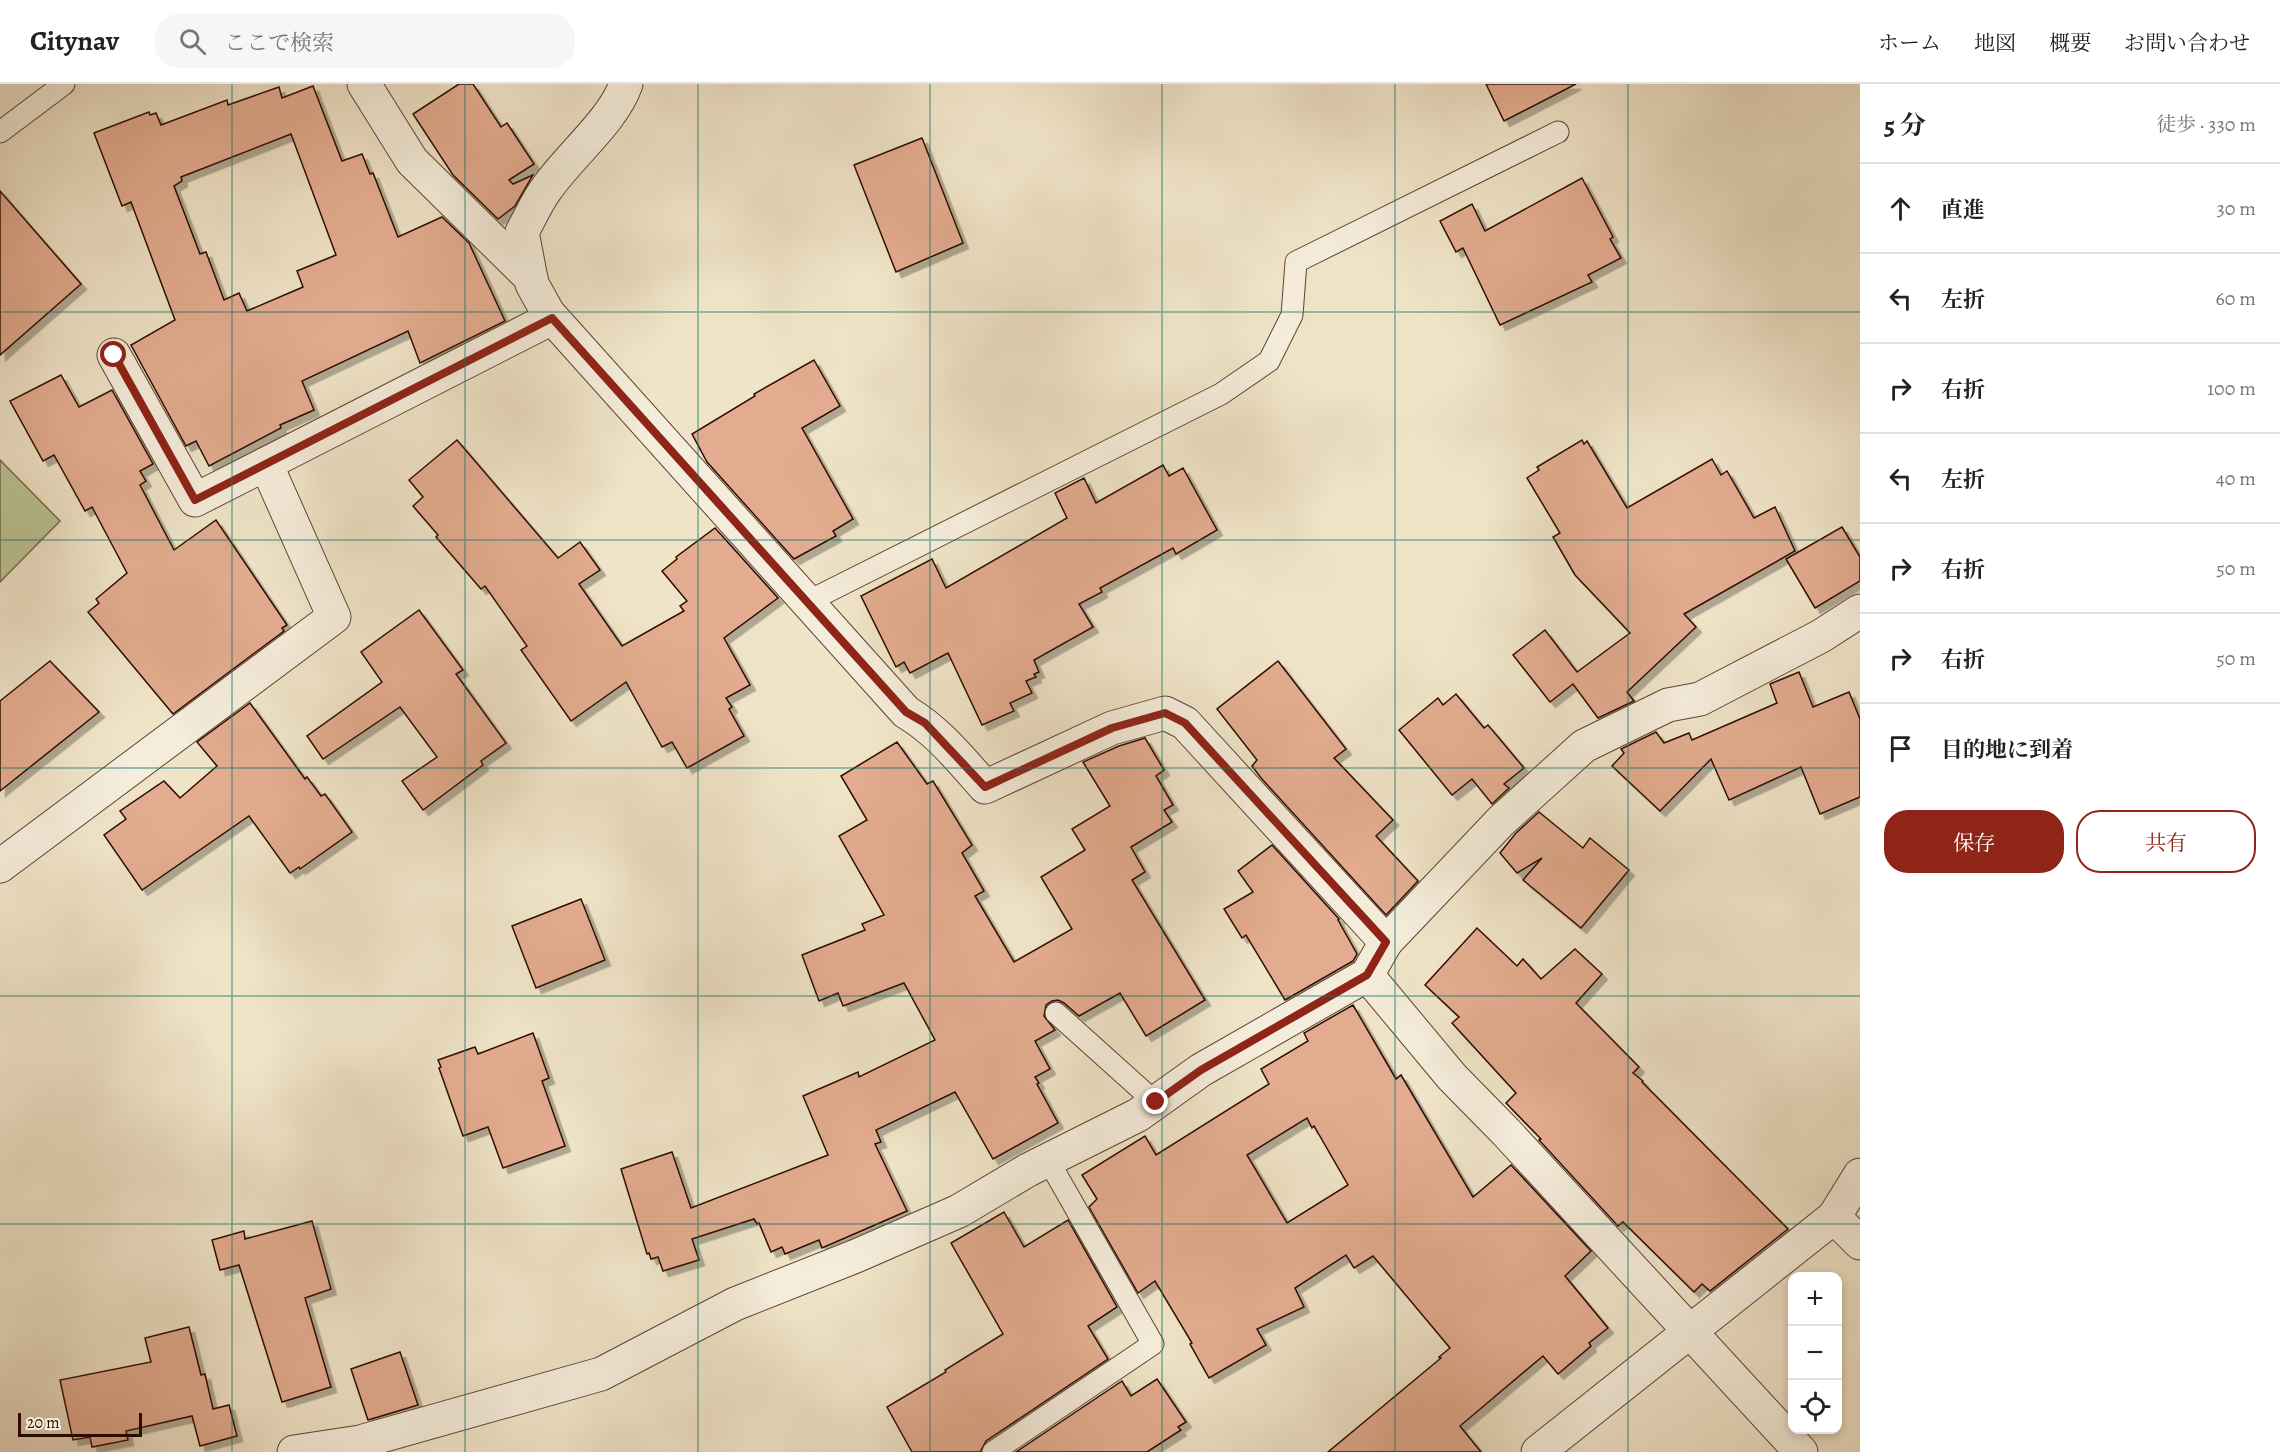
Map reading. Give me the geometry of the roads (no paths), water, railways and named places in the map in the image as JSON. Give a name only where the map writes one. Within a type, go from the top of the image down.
[{"type":"street","points":[[364,84],[412,161],[531,278]]},
{"type":"street","points":[[626,84],[622,94],[600,124],[547,188],[522,232],[531,278],[552,318],[906,712],[925,723],[985,787],[1112,728],[1165,713],[1185,723],[1386,942]]},
{"type":"street","points":[[114,355],[195,500],[552,318]]},
{"type":"street","points":[[0,866],[334,617],[266,464]]},
{"type":"street","points":[[294,1452],[360,1442],[601,1374],[735,1304],[959,1211],[1048,1160],[1138,1115],[1201,1070],[1367,975],[1386,942],[1501,820],[1584,746],[1668,705],[1700,699],[1821,636],[1860,611]]},
{"type":"street","points":[[1367,975],[1452,1077],[1506,1132],[1801,1452]]},
{"type":"street","points":[[1538,1452],[1834,1217],[1860,1175]]},
{"type":"street","points":[[1834,1217],[1860,1243]]},
{"type":"lane","points":[[0,132],[64,84]]},
{"type":"lane","points":[[807,602],[1221,394],[1269,361],[1292,315],[1296,262],[1558,132]]},
{"type":"lane","points":[[1056,1013],[1156,1102]]},
{"type":"lane","points":[[993,1452],[1153,1344],[1048,1160]]}]
